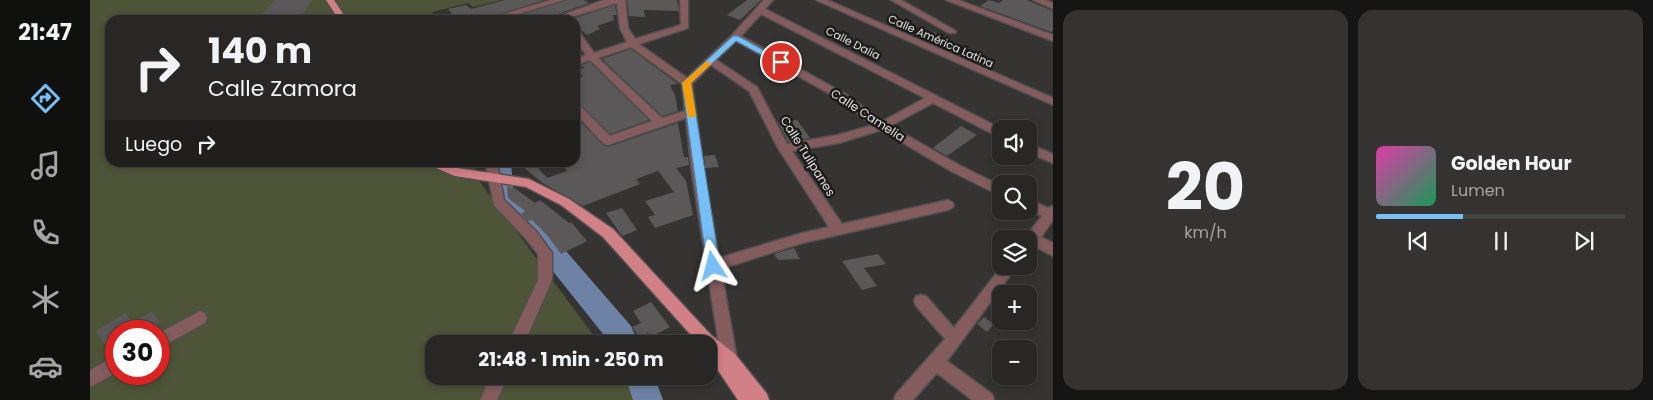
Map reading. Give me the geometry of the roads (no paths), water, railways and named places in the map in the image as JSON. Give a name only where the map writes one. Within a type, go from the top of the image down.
[{"type":"main road","points":[[330,0],[340,15]]},
{"type":"main road","points":[[444,167],[455,172],[529,183],[566,202],[608,233],[701,335]]},
{"type":"main road","points":[[717,354],[761,400]]},
{"type":"main road","points":[[726,364],[748,400]]},
{"type":"street","points":[[506,15],[560,0]]},
{"type":"street","points":[[574,15],[609,1],[621,0],[624,28],[632,43],[687,83],[726,364]]},
{"type":"street","points":[[580,60],[685,26],[684,0]]},
{"type":"street","points":[[687,83],[736,37],[768,0]]},
{"type":"street","name":"Calle América Latina","points":[[820,0],[1053,102]]},
{"type":"street","points":[[896,0],[952,31]]},
{"type":"street","points":[[950,0],[1053,38]]},
{"type":"street","points":[[1037,0],[1053,6]]},
{"type":"street","name":"Calle Dalia","points":[[761,10],[992,128]]},
{"type":"street","name":"Calle Camelia","points":[[736,37],[841,96],[882,126],[955,168],[992,186]]},
{"type":"street","points":[[580,40],[591,56],[660,122]]},
{"type":"street","name":"Calle Tulipanes","points":[[711,60],[753,89],[784,148],[838,229]]},
{"type":"street","points":[[784,148],[839,139],[882,126],[934,98]]},
{"type":"street","points":[[580,116],[608,141],[691,113]]},
{"type":"street","points":[[1037,152],[1053,159]]},
{"type":"street","points":[[493,167],[497,178],[498,202],[531,235],[545,253],[545,280],[520,335]]},
{"type":"street","points":[[713,266],[802,238],[948,205]]},
{"type":"street","points":[[1037,207],[1052,213],[1037,231]]},
{"type":"street","points":[[1037,243],[1053,250]]},
{"type":"street","points":[[902,400],[936,363],[1003,275]]},
{"type":"street","points":[[921,301],[954,339]]},
{"type":"street","points":[[170,335],[200,318]]},
{"type":"street","points":[[936,363],[986,400]]},
{"type":"street","points":[[90,379],[105,370]]},
{"type":"street","points":[[488,400],[496,385]]},
{"type":"waterway","points":[[500,167],[503,202],[532,228],[621,335]]},
{"type":"waterway","points":[[642,385],[648,400]]}]
